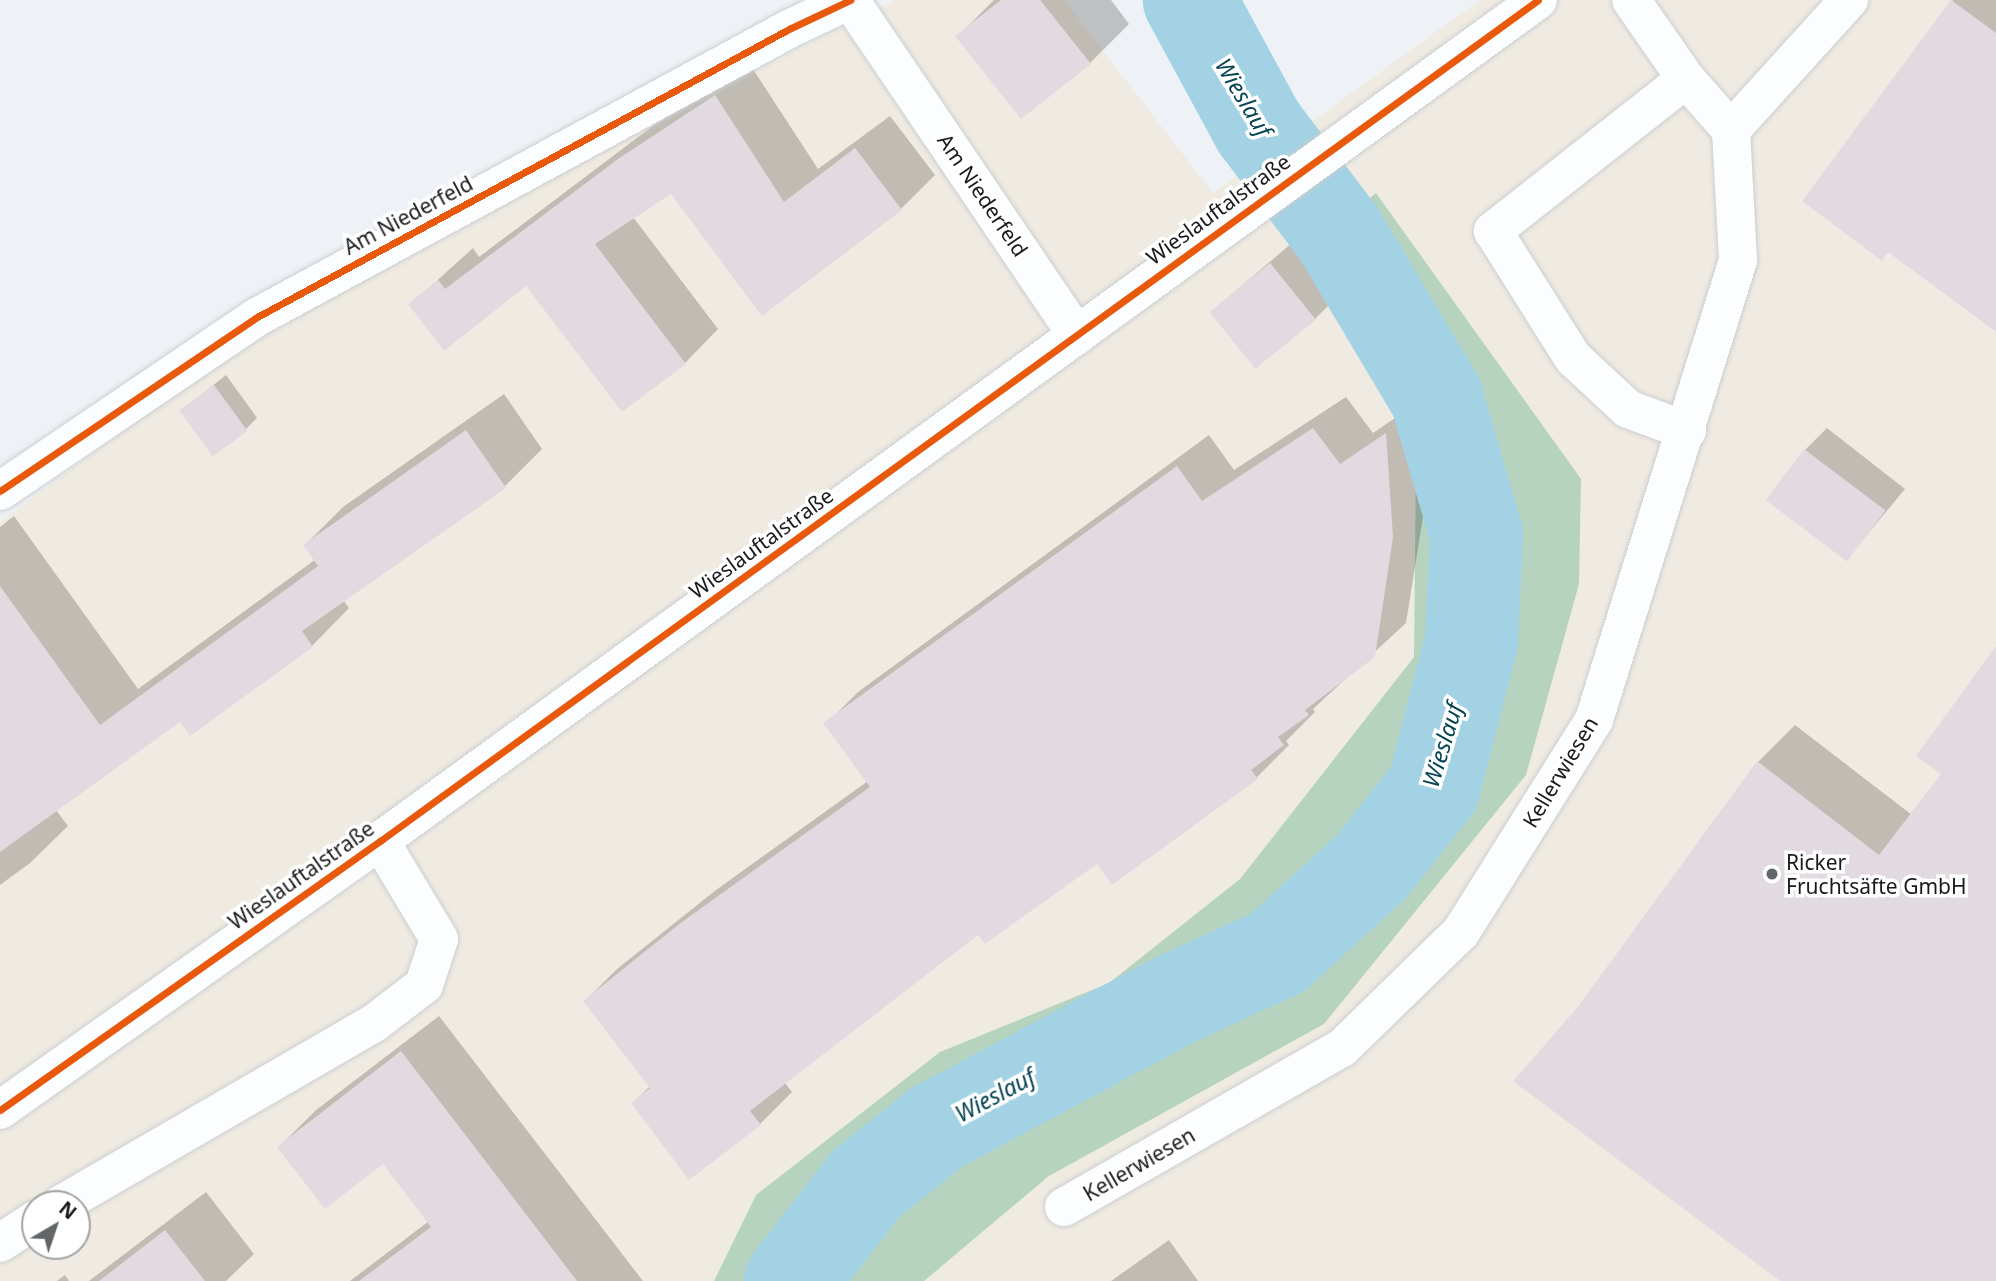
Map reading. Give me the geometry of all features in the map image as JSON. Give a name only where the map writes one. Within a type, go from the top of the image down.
[{"type":"street","name":"Am Niederfeld","points":[[0,491],[257,317],[777,35],[850,0],[1077,335]]},
{"type":"street","name":"Wieslauftalstraße","points":[[0,1110],[380,841],[1227,223],[1538,0]]},
{"type":"street","points":[[1630,0],[1686,79],[1731,130],[1849,0]]},
{"type":"street","points":[[1686,79],[1493,231],[1573,358],[1628,409],[1687,431]]},
{"type":"street","name":"Kellerwiesen","points":[[1064,1207],[1342,1048],[1461,932],[1594,720],[1687,431],[1738,260],[1731,130]]},
{"type":"street","name":"Wieslauftalstraße","points":[[86,1190],[373,1024],[424,985],[439,939],[380,841]]},
{"type":"street","points":[[0,1242],[21,1229]]},
{"type":"shaded area","points":[[894,0],[1064,0],[1213,193],[1480,0],[1996,0],[1996,1281],[924,1281],[1049,1176],[1324,1024],[1579,584],[1304,250],[1416,454],[1414,657],[1240,879],[1110,983],[940,1052],[756,1195],[714,1281],[0,1281],[0,522],[227,354],[458,223]]},
{"type":"green space","points":[[1376,193],[1581,479],[1579,584],[1526,775],[1324,1024],[1049,1176],[924,1281],[714,1281],[756,1195],[940,1052],[1109,983],[1240,879],[1414,657],[1416,454],[1304,250]]},
{"type":"building","points":[[1001,0],[1040,0],[1091,64],[1021,119],[955,36]]},
{"type":"building","points":[[1951,0],[1996,33],[1996,332],[1888,252],[1882,261],[1802,201]]},
{"type":"building","points":[[715,95],[784,202],[855,148],[902,210],[762,316],[671,194],[595,244],[686,364],[622,412],[526,286],[444,351],[408,304],[438,280],[445,289],[618,159]]},
{"type":"building","points":[[1270,263],[1316,320],[1255,369],[1209,312]]},
{"type":"building","points":[[214,385],[248,431],[213,456],[179,410]]},
{"type":"building","points":[[1313,428],[1340,464],[1386,433],[1393,537],[1375,657],[1305,710],[1309,715],[1278,737],[1284,745],[1251,770],[1258,779],[1112,885],[1097,864],[985,944],[978,935],[750,1111],[761,1125],[689,1180],[631,1103],[650,1088],[583,1001],[682,922],[870,787],[823,723],[1177,466],[1202,501]]},
{"type":"building","points":[[466,430],[506,488],[302,631],[313,647],[190,736],[180,722],[0,852],[0,586],[100,725],[318,566],[303,545]]},
{"type":"building","points":[[1804,449],[1885,510],[1847,561],[1765,500]]},
{"type":"building","points":[[1996,646],[1996,1281],[1780,1281],[1513,1081],[1577,1008],[1757,761],[1879,855],[1941,774],[1916,756]]},
{"type":"building","points":[[401,1051],[577,1281],[359,1281],[431,1227],[383,1164],[325,1209],[277,1147]]},
{"type":"building","points":[[165,1230],[205,1281],[99,1281]]},
{"type":"waterway","name":"Wieslauf","points":[[790,1281],[865,1184],[936,1127],[1175,999],[1277,952],[1371,866],[1433,788],[1471,641],[1476,534],[1436,397],[1339,234],[1258,127],[1189,0]]},
{"type":"cycle path","points":[[0,491],[257,317],[789,29],[850,0]]},
{"type":"cycle path","points":[[0,1110],[380,841],[1538,0]]},
{"type":"place","name":"Ricker Fruchtsäfte GmbH","points":[[1772,874]]}]
